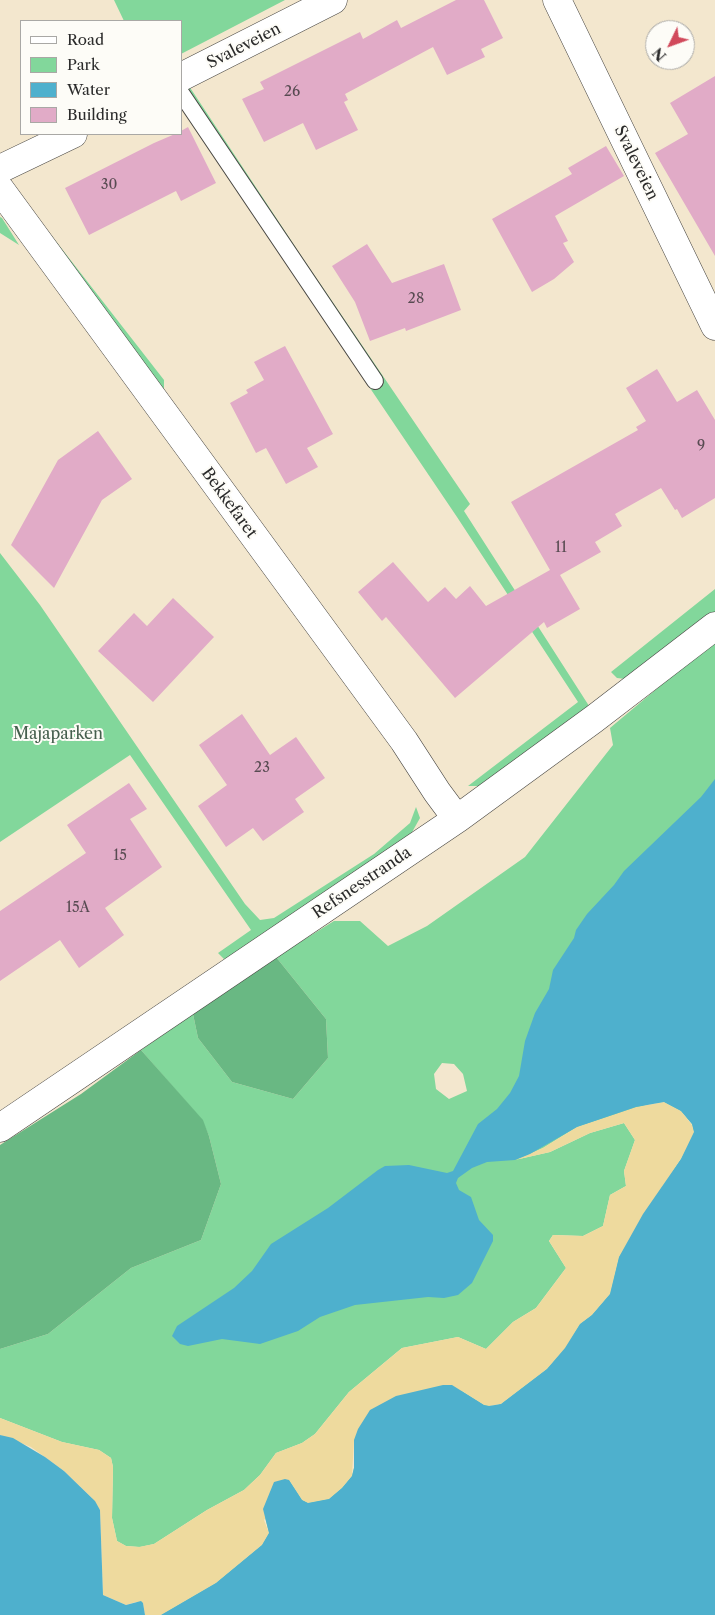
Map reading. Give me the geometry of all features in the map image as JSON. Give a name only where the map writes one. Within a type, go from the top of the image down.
[{"type":"street","name":"Svaleveien","points":[[558,0],[715,326]]},
{"type":"street","name":"Svaleveien","points":[[182,76],[329,1]]},
{"type":"street","points":[[0,169],[71,135]]},
{"type":"street","name":"Bekkefaret","points":[[0,189],[404,741],[457,819]]},
{"type":"street","name":"Refsnesstranda","points":[[0,1128],[457,819],[602,714],[715,626]]},
{"type":"lane","points":[[182,94],[375,381]]},
{"type":"green space","points":[[114,0],[285,0],[182,53],[182,20],[124,20]]},
{"type":"green space","points":[[189,86],[302,257],[470,504],[464,511],[591,709],[484,786],[468,786],[578,702],[457,517],[182,109],[182,90]]},
{"type":"green space","points":[[30,208],[164,380],[164,393]]},
{"type":"green space","points":[[0,217],[2,218],[19,245],[0,233]]},
{"type":"green space","name":"Majaparken","points":[[0,553],[40,605],[245,904],[260,920],[274,918],[374,854],[410,823],[416,807],[420,818],[411,834],[234,957],[224,959],[218,953],[251,930],[130,755],[0,842]]},
{"type":"green space","points":[[715,589],[715,612],[634,680],[617,678],[611,672]]},
{"type":"green space","points":[[715,640],[715,1248],[696,1271],[657,1347],[591,1436],[541,1483],[319,1581],[264,1615],[161,1615],[216,1583],[262,1545],[269,1533],[263,1509],[274,1482],[285,1479],[289,1480],[302,1500],[308,1503],[329,1499],[342,1488],[352,1476],[354,1468],[354,1440],[358,1429],[370,1410],[386,1400],[416,1390],[452,1385],[484,1405],[494,1406],[501,1404],[547,1369],[565,1348],[580,1324],[592,1315],[610,1294],[619,1257],[643,1214],[681,1159],[694,1132],[692,1124],[681,1111],[664,1102],[652,1103],[577,1127],[543,1148],[519,1159],[550,1152],[590,1133],[624,1123],[635,1140],[624,1171],[626,1186],[610,1195],[603,1226],[583,1236],[553,1235],[549,1241],[566,1268],[536,1308],[513,1322],[486,1349],[458,1337],[402,1348],[349,1392],[315,1434],[302,1443],[276,1453],[260,1475],[244,1490],[207,1510],[154,1544],[140,1547],[126,1546],[117,1541],[112,1518],[113,1467],[111,1458],[99,1450],[62,1442],[0,1418],[0,1349],[48,1334],[131,1268],[201,1240],[221,1184],[209,1136],[202,1120],[141,1050],[193,1014],[198,1038],[232,1082],[293,1099],[328,1058],[326,1019],[276,957],[334,921],[360,921],[388,946],[427,926],[525,857],[613,745],[610,728]],"holes":[[[442,1063],[454,1064],[463,1074],[467,1091],[449,1099],[436,1089],[434,1074]]]},
{"type":"green space","points":[[276,957],[326,1019],[328,1058],[293,1099],[232,1082],[198,1038],[193,1014]]},
{"type":"green space","points":[[141,1050],[203,1120],[209,1136],[221,1184],[201,1240],[131,1268],[48,1334],[0,1349],[0,1145],[81,1094]]},
{"type":"sand","points":[[664,1102],[681,1111],[692,1125],[694,1132],[690,1144],[619,1257],[610,1294],[592,1315],[580,1324],[565,1349],[547,1369],[501,1404],[484,1405],[462,1391],[354,1440],[352,1476],[329,1499],[308,1503],[302,1500],[289,1480],[264,1520],[269,1533],[262,1545],[216,1583],[161,1615],[145,1615],[143,1603],[136,1602],[126,1605],[103,1595],[100,1510],[91,1497],[64,1471],[31,1447],[0,1435],[0,1418],[62,1442],[99,1450],[111,1458],[113,1467],[112,1518],[117,1541],[126,1546],[139,1547],[154,1544],[207,1510],[244,1490],[260,1475],[276,1453],[302,1443],[315,1434],[349,1392],[402,1348],[458,1337],[486,1349],[513,1322],[536,1308],[566,1268],[549,1241],[553,1235],[583,1236],[603,1226],[610,1195],[626,1186],[624,1171],[635,1140],[624,1123],[590,1133],[550,1152],[515,1160],[543,1148],[577,1127],[636,1107]]},
{"type":"water","points":[[715,779],[715,1615],[161,1615],[216,1583],[262,1545],[269,1533],[263,1509],[274,1482],[285,1479],[289,1480],[302,1500],[308,1503],[329,1499],[342,1488],[352,1476],[354,1468],[354,1440],[358,1429],[370,1410],[396,1396],[443,1385],[452,1385],[484,1405],[501,1404],[547,1369],[565,1348],[580,1324],[592,1315],[610,1294],[619,1257],[643,1214],[681,1159],[694,1132],[692,1124],[681,1111],[664,1102],[636,1107],[577,1127],[530,1154],[515,1160],[487,1162],[472,1168],[458,1178],[456,1183],[459,1190],[471,1197],[479,1220],[493,1235],[493,1241],[472,1283],[458,1295],[444,1298],[428,1297],[355,1305],[320,1317],[298,1331],[260,1344],[222,1339],[188,1346],[180,1344],[172,1336],[177,1326],[234,1288],[252,1271],[271,1244],[328,1208],[378,1170],[385,1166],[409,1165],[447,1173],[453,1171],[478,1124],[497,1109],[510,1093],[519,1076],[525,1041],[535,1013],[549,989],[553,970],[574,938],[576,930],[587,914],[614,885],[624,871],[701,797]]},
{"type":"water","points":[[0,1435],[13,1438],[45,1457],[64,1471],[95,1501],[100,1510],[103,1595],[126,1605],[141,1601],[145,1615],[0,1615]]},
{"type":"building","points":[[456,0],[484,0],[503,38],[481,49],[485,57],[447,75],[433,47],[345,94],[348,100],[344,102],[358,130],[316,150],[303,123],[264,142],[242,99],[264,89],[260,82],[360,32],[363,39],[397,20],[401,28]]},
{"type":"building","points":[[715,76],[715,256],[655,153],[688,134],[670,103]]},
{"type":"building","points":[[188,127],[216,183],[181,201],[176,191],[89,235],[65,188],[154,143],[173,135],[182,135],[182,130]]},
{"type":"building","points":[[606,146],[624,176],[555,216],[568,241],[563,243],[574,262],[554,279],[532,292],[492,219],[572,174],[568,168]]},
{"type":"building","points":[[367,244],[392,283],[444,264],[461,310],[406,331],[405,328],[370,341],[355,302],[332,266]]},
{"type":"building","points":[[285,346],[333,434],[307,448],[318,467],[286,484],[266,448],[256,453],[230,403],[248,393],[246,390],[264,380],[254,362]]},
{"type":"building","points":[[657,369],[677,402],[697,390],[715,420],[715,498],[682,518],[661,488],[615,514],[622,526],[595,542],[601,552],[560,575],[580,609],[547,628],[544,622],[455,698],[386,617],[382,621],[358,592],[393,562],[428,602],[445,587],[456,599],[470,586],[486,606],[550,570],[511,502],[638,430],[636,427],[646,421],[626,388]]},
{"type":"building","points":[[98,431],[132,479],[102,500],[54,588],[11,545],[58,460]]},
{"type":"building","points":[[173,598],[214,637],[153,702],[98,651],[134,613],[147,626]]},
{"type":"building","points":[[242,714],[270,755],[296,737],[325,778],[295,799],[304,812],[263,841],[253,828],[226,847],[198,806],[227,785],[199,745]]},
{"type":"building","points":[[129,783],[147,809],[130,819],[162,867],[105,908],[124,935],[79,968],[60,940],[0,981],[0,911],[86,853],[67,825]]}]
